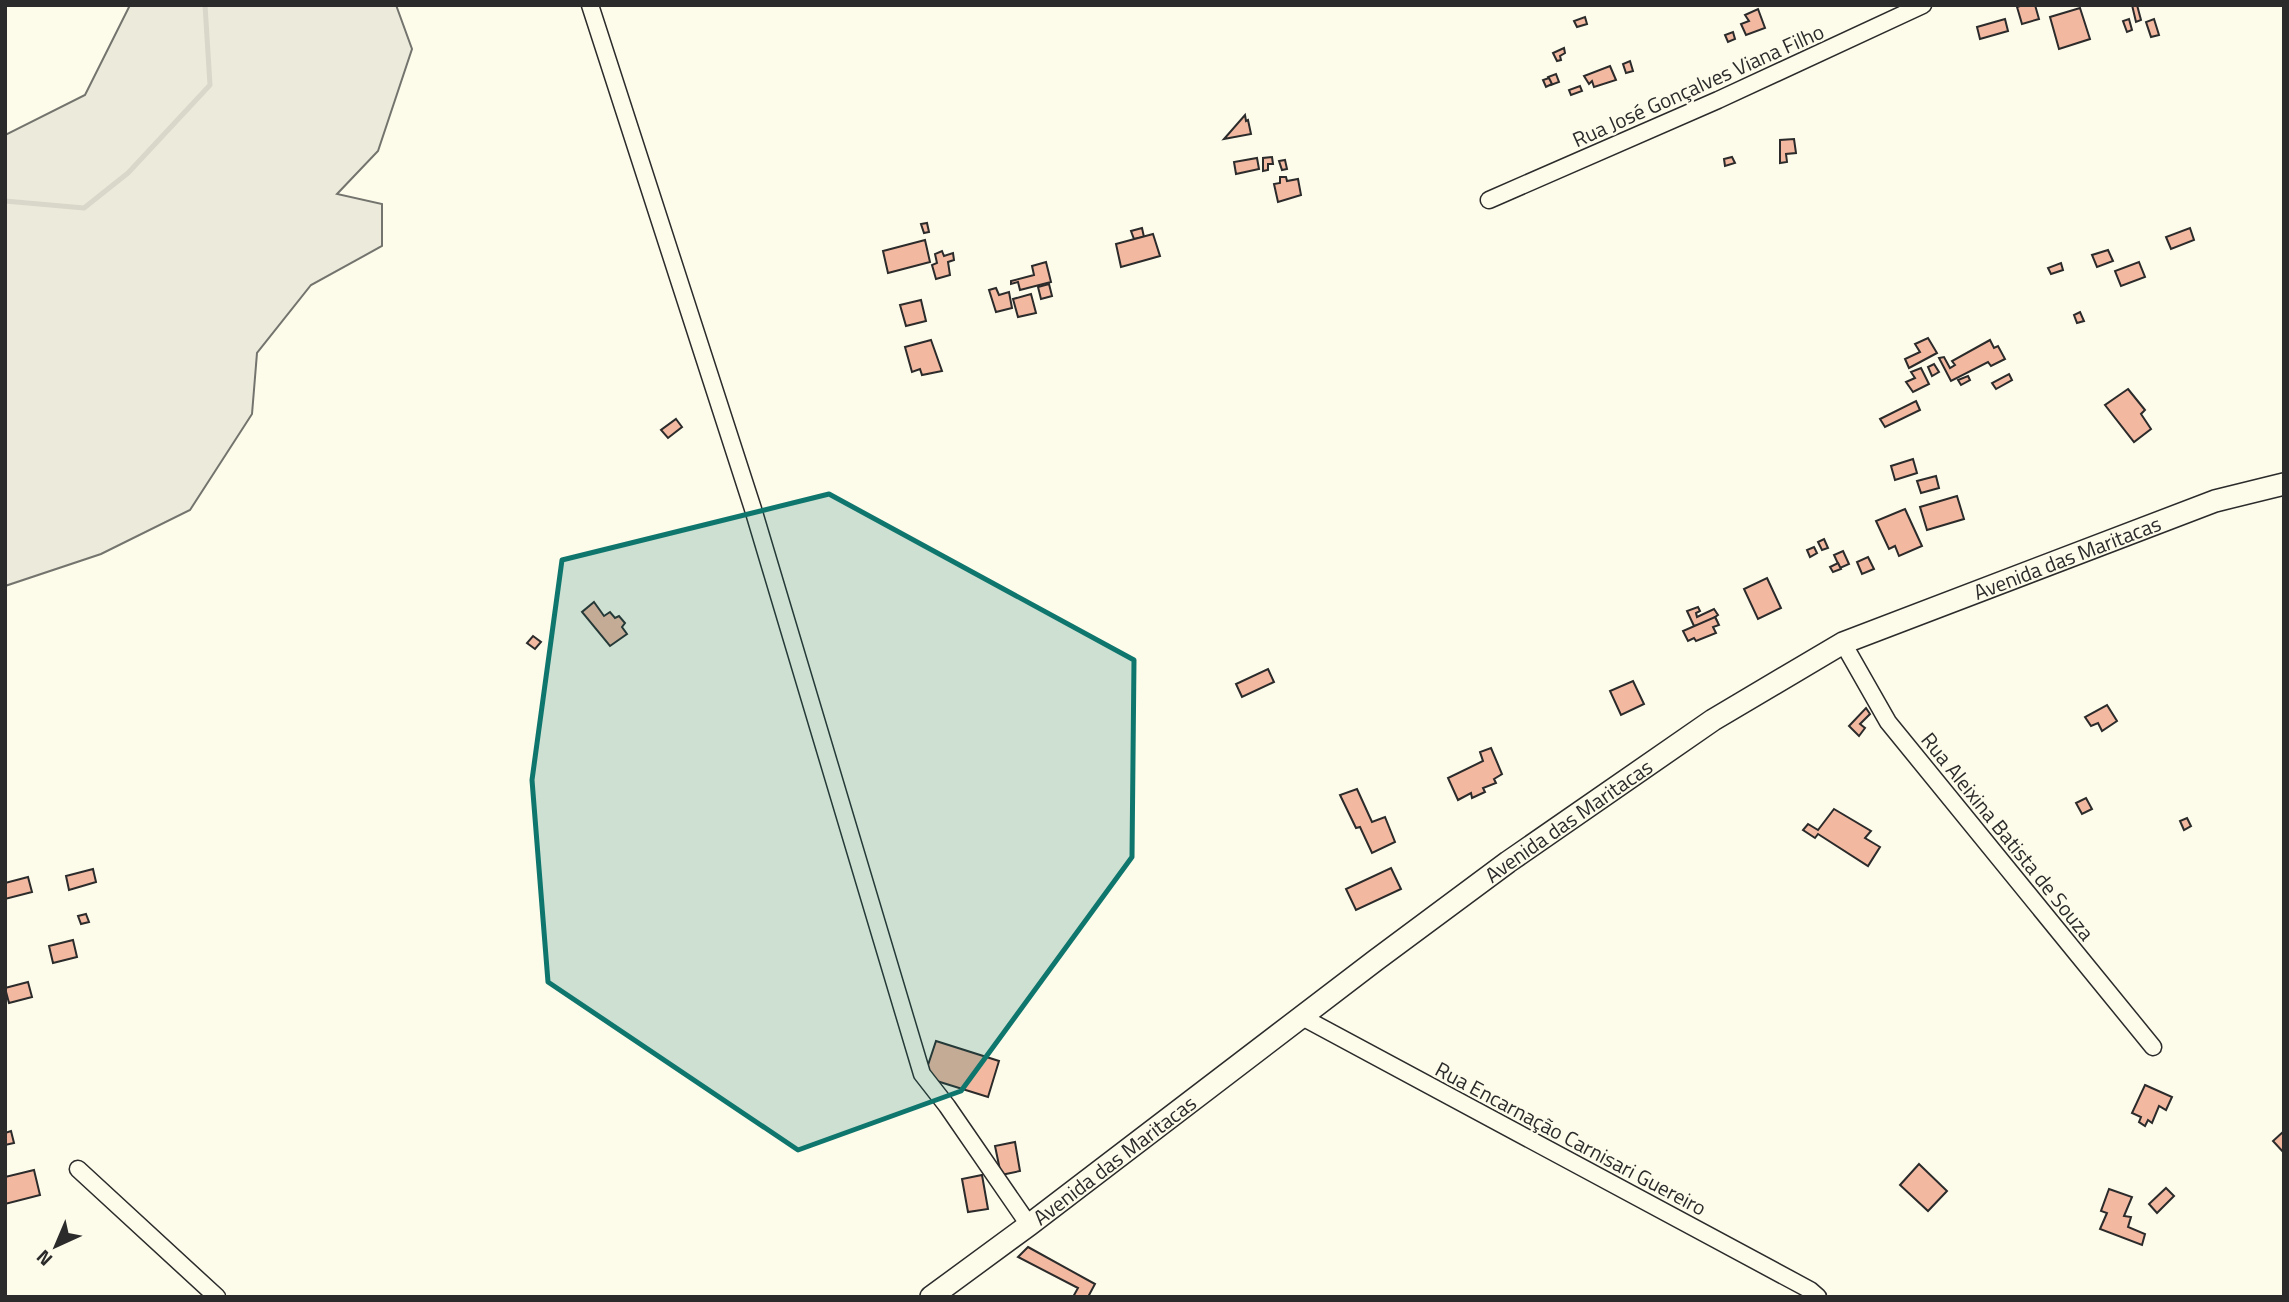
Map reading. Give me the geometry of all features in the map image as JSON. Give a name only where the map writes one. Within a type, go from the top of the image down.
[{"type":"street","points":[[590,5],[757,522],[922,1074],[1028,1225]]},
{"type":"street","name":"Rua José Gonçalves Viana Filho","points":[[1489,200],[1718,100],[1923,5]]},
{"type":"street","name":"Avenida das Maritacas","points":[[931,1297],[1508,862],[1690,736],[1843,643],[2215,501],[2284,484]]},
{"type":"street","name":"Rua Aleixina Batista de Souza","points":[[1843,643],[1888,722],[2153,1046]]},
{"type":"street","name":"Rua Encarnação Carnisari Guereiro","points":[[1302,1017],[1810,1290],[1818,1297]]},
{"type":"street","points":[[78,1169],[217,1297]]},
{"type":"highlighted area","points":[[829,494],[1134,660],[1132,857],[961,1091],[798,1150],[548,982],[532,780],[562,560]]},
{"type":"shaded area","points":[[130,5],[396,5],[412,49],[378,151],[337,194],[382,204],[382,246],[311,285],[257,353],[252,414],[190,510],[101,554],[5,586],[5,135],[85,95]]},
{"type":"building","points":[[2035,5],[2039,19],[2022,24],[2017,7]]},
{"type":"building","points":[[2132,5],[2137,5],[2141,20],[2136,22]]},
{"type":"building","points":[[2080,8],[2090,39],[2059,49],[2050,17]]},
{"type":"building","points":[[1758,9],[1765,28],[1746,35],[1741,24],[1749,21],[1745,15]]},
{"type":"building","points":[[1585,17],[1587,24],[1577,27],[1574,21]]},
{"type":"building","points":[[2005,19],[2008,31],[1980,39],[1977,27]]},
{"type":"building","points":[[2129,19],[2132,30],[2127,32],[2123,21]]},
{"type":"building","points":[[2154,19],[2159,35],[2151,37],[2146,22]]},
{"type":"building","points":[[1733,32],[1735,39],[1728,42],[1725,35]]},
{"type":"building","points":[[1564,48],[1565,53],[1560,56],[1561,60],[1557,61],[1553,53]]},
{"type":"building","points":[[1630,61],[1633,71],[1626,73],[1623,64]]},
{"type":"building","points":[[1610,66],[1616,80],[1594,87],[1592,81],[1589,84],[1584,76]]},
{"type":"building","points":[[1556,74],[1559,82],[1551,85],[1548,77]]},
{"type":"building","points":[[1549,78],[1552,84],[1546,87],[1543,80]]},
{"type":"building","points":[[1580,86],[1582,91],[1571,95],[1569,90]]},
{"type":"building","points":[[1245,115],[1251,134],[1224,139]]},
{"type":"building","points":[[1794,139],[1796,153],[1786,154],[1787,162],[1780,163],[1780,140]]},
{"type":"building","points":[[1272,157],[1273,164],[1268,164],[1268,170],[1263,171],[1263,158]]},
{"type":"building","points":[[1732,157],[1735,163],[1725,166],[1724,159]]},
{"type":"building","points":[[1257,158],[1259,169],[1236,174],[1234,162]]},
{"type":"building","points":[[1285,160],[1287,169],[1282,170],[1279,161]]},
{"type":"building","points":[[1280,177],[1286,177],[1287,181],[1298,179],[1301,195],[1278,202],[1274,184],[1280,183]]},
{"type":"building","points":[[927,223],[929,232],[924,233],[921,224]]},
{"type":"building","points":[[1142,228],[1144,237],[1134,239],[1131,231]]},
{"type":"building","points":[[2190,228],[2194,240],[2171,249],[2166,237]]},
{"type":"building","points":[[1153,234],[1160,256],[1121,267],[1116,244]]},
{"type":"building","points":[[925,240],[930,262],[888,273],[883,251]]},
{"type":"building","points":[[2108,250],[2113,261],[2097,267],[2092,255]]},
{"type":"building","points":[[942,251],[944,256],[953,253],[954,260],[948,262],[950,275],[936,279],[932,265],[937,263],[935,254]]},
{"type":"building","points":[[1046,262],[1051,282],[1020,290],[1018,282],[1011,284],[1011,281],[1034,275],[1032,266]]},
{"type":"building","points":[[2139,262],[2145,277],[2121,286],[2115,271]]},
{"type":"building","points":[[2061,263],[2063,270],[2051,274],[2048,268]]},
{"type":"building","points":[[1049,284],[1052,296],[1041,299],[1038,287]]},
{"type":"building","points":[[996,288],[999,295],[1009,292],[1012,308],[996,312],[989,290]]},
{"type":"building","points":[[1031,294],[1036,313],[1018,317],[1013,299]]},
{"type":"building","points":[[921,300],[926,321],[906,326],[900,305]]},
{"type":"building","points":[[2080,312],[2084,321],[2077,323],[2074,315]]},
{"type":"building","points":[[1928,338],[1937,353],[1909,368],[1905,359],[1920,352],[1915,344]]},
{"type":"building","points":[[931,340],[942,371],[922,375],[920,369],[912,372],[905,347]]},
{"type":"building","points":[[1990,340],[1994,348],[1998,346],[2005,359],[1991,366],[1988,362],[1951,381],[1939,358],[1944,357],[1950,368],[1955,365],[1952,361]]},
{"type":"building","points":[[1934,364],[1939,372],[1932,376],[1928,367]]},
{"type":"building","points":[[1921,368],[1929,384],[1913,392],[1906,382],[1915,378],[1911,372]]},
{"type":"building","points":[[2009,374],[2012,380],[1996,389],[1992,383]]},
{"type":"building","points":[[1968,376],[1970,380],[1961,385],[1958,380]]},
{"type":"building","points":[[2128,389],[2145,410],[2141,414],[2151,429],[2134,442],[2105,405]]},
{"type":"building","points":[[1916,401],[1920,410],[1885,427],[1880,419]]},
{"type":"building","points":[[676,419],[682,427],[668,438],[661,430]]},
{"type":"building","points":[[1913,459],[1917,473],[1895,480],[1891,466]]},
{"type":"building","points":[[1936,476],[1939,488],[1921,493],[1917,481]]},
{"type":"building","points":[[1957,496],[1964,519],[1927,530],[1920,507]]},
{"type":"building","points":[[1905,509],[1922,546],[1899,556],[1895,546],[1889,549],[1876,521]]},
{"type":"building","points":[[1824,539],[1828,548],[1822,550],[1818,542]]},
{"type":"building","points":[[1814,547],[1817,553],[1810,557],[1807,550]]},
{"type":"building","points":[[1843,551],[1849,564],[1840,568],[1834,555]]},
{"type":"building","points":[[1868,557],[1874,569],[1862,574],[1857,562]]},
{"type":"building","points":[[1838,563],[1841,569],[1833,572],[1830,567]]},
{"type":"building","points":[[1767,578],[1781,608],[1758,619],[1744,589]]},
{"type":"building","points":[[594,602],[604,616],[610,612],[625,623],[622,627],[627,634],[610,646],[582,612]]},
{"type":"building","points":[[1698,607],[1700,611],[1696,613],[1697,617],[1714,609],[1718,615],[1715,617],[1717,621],[1694,626],[1687,611]]},
{"type":"building","points":[[1715,617],[1719,625],[1713,627],[1716,633],[1696,641],[1694,638],[1688,641],[1683,631]]},
{"type":"building","points":[[533,636],[541,642],[535,649],[527,643]]},
{"type":"building","points":[[1268,669],[1274,682],[1242,697],[1236,684]]},
{"type":"building","points":[[1633,681],[1644,704],[1621,715],[1610,691]]},
{"type":"building","points":[[2107,705],[2117,721],[2102,731],[2098,723],[2091,726],[2085,717]]},
{"type":"building","points":[[1866,708],[1870,714],[1860,724],[1865,728],[1859,736],[1849,726]]},
{"type":"building","points":[[1491,748],[1502,774],[1494,779],[1496,783],[1483,788],[1485,792],[1472,798],[1471,793],[1458,800],[1448,778],[1483,761],[1480,752]]},
{"type":"building","points":[[1357,789],[1372,822],[1385,817],[1395,842],[1372,853],[1340,795]]},
{"type":"building","points":[[2086,798],[2092,809],[2082,814],[2076,803]]},
{"type":"building","points":[[1834,809],[1871,831],[1865,838],[1880,847],[1868,866],[1818,834],[1815,838],[1803,830],[1808,824],[1818,830]]},
{"type":"building","points":[[2187,818],[2191,826],[2184,830],[2180,821]]},
{"type":"building","points":[[1391,868],[1401,889],[1356,910],[1346,889]]},
{"type":"building","points":[[93,869],[96,882],[69,890],[66,876]]},
{"type":"building","points":[[28,877],[32,892],[5,899],[5,883]]},
{"type":"building","points":[[86,914],[89,922],[81,924],[78,916]]},
{"type":"building","points":[[73,940],[77,957],[53,963],[49,946]]},
{"type":"building","points":[[28,982],[32,997],[9,1003],[5,988]]},
{"type":"building","points":[[936,1041],[999,1061],[988,1097],[924,1077]]},
{"type":"building","points":[[2145,1085],[2172,1097],[2166,1110],[2159,1106],[2152,1123],[2148,1120],[2145,1126],[2139,1122],[2141,1117],[2132,1113]]},
{"type":"building","points":[[11,1131],[14,1143],[5,1145],[5,1133]]},
{"type":"building","points":[[2284,1131],[2284,1153],[2273,1141]]},
{"type":"building","points":[[1015,1142],[1020,1171],[1001,1175],[995,1146]]},
{"type":"building","points":[[1919,1164],[1947,1191],[1928,1211],[1900,1185]]},
{"type":"building","points":[[34,1170],[40,1195],[5,1204],[5,1177]]},
{"type":"building","points":[[982,1175],[988,1209],[968,1212],[962,1179]]},
{"type":"building","points":[[2166,1188],[2174,1196],[2157,1213],[2149,1204]]},
{"type":"building","points":[[2109,1189],[2132,1197],[2124,1216],[2131,1217],[2128,1227],[2145,1234],[2142,1245],[2100,1229],[2107,1213],[2101,1211]]},
{"type":"building","points":[[1028,1247],[1095,1284],[1088,1297],[1073,1297],[1078,1288],[1018,1257]]},
{"type":"waterway","points":[[5,201],[84,208],[128,173],[210,85],[205,5]]}]
